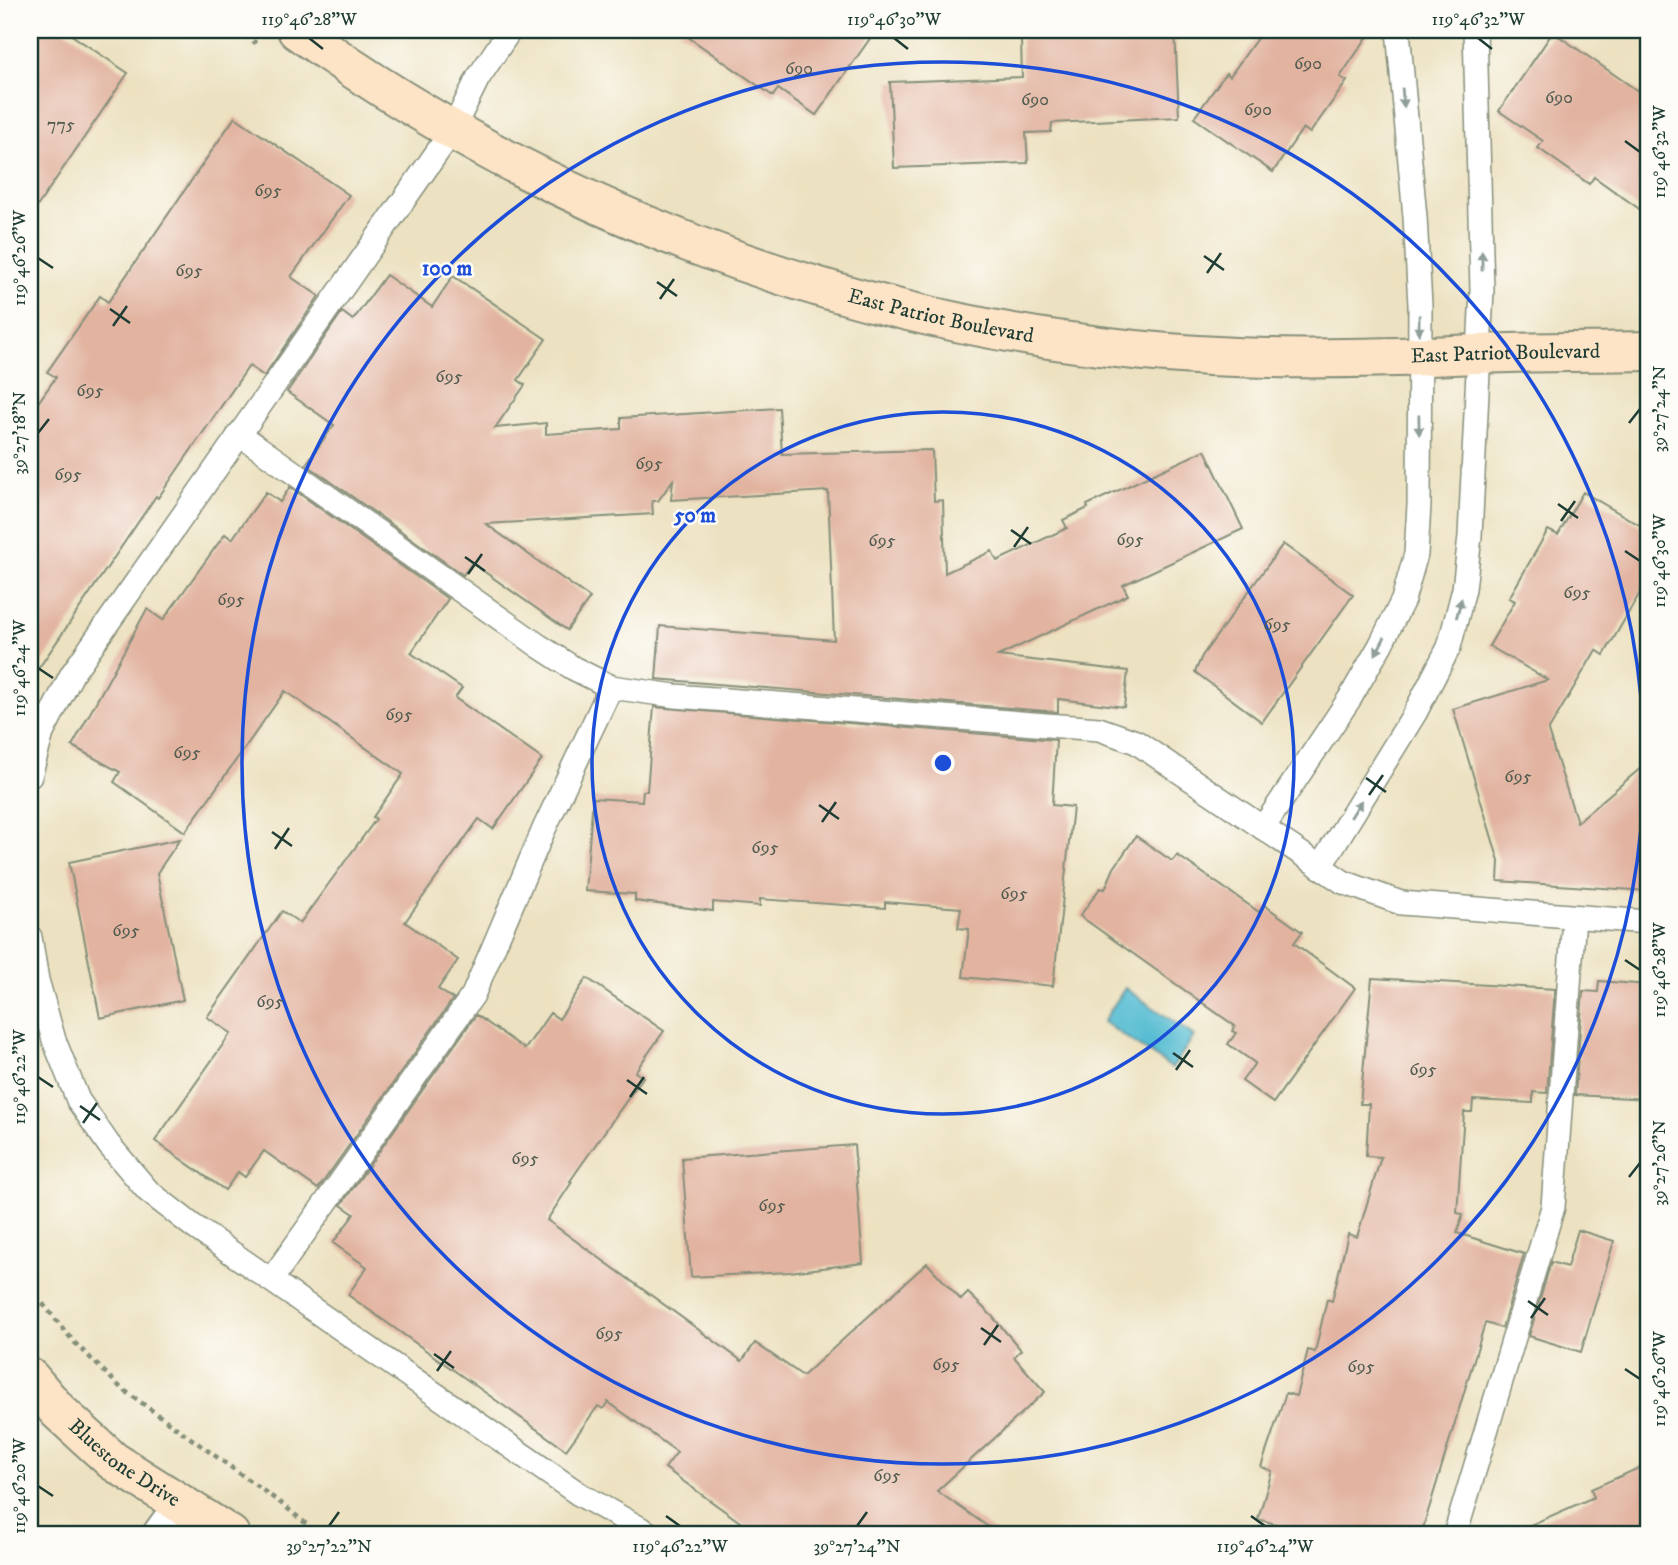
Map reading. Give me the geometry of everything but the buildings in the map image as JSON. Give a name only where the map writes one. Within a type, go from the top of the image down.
[{"type":"street","name":"East Patriot Boulevard","points":[[297,30],[452,131],[584,199],[718,255],[851,297],[995,330],[1135,350],[1276,358],[1648,351]]},
{"type":"street","name":"Bluestone Drive","points":[[30,1378],[58,1411],[172,1520],[230,1535]]},
{"type":"lane","points":[[30,776],[43,733],[72,674],[452,131],[478,78],[510,30]]},
{"type":"lane","points":[[1263,828],[1350,698],[1380,646],[1403,600],[1416,554],[1419,517],[1420,305],[1398,30]]},
{"type":"lane","points":[[1320,867],[1409,724],[1449,647],[1464,589],[1470,536],[1482,290],[1475,30]]},
{"type":"lane","points":[[239,434],[539,646],[573,668],[611,687],[675,696],[1099,730],[1136,741],[1343,882],[1401,903],[1648,922]]},
{"type":"lane","points":[[271,1280],[473,995],[544,829],[611,687]]},
{"type":"lane","points":[[1455,1535],[1553,1207],[1574,917]]},
{"type":"lane","points":[[30,937],[37,980],[54,1040],[78,1100],[109,1145],[148,1191],[193,1226],[579,1494],[652,1535]]},
{"type":"path","points":[[30,1288],[74,1342],[121,1388],[282,1504],[320,1535]]},
{"type":"water","points":[[1125,988],[1194,1036],[1172,1068],[1103,1022]]}]
